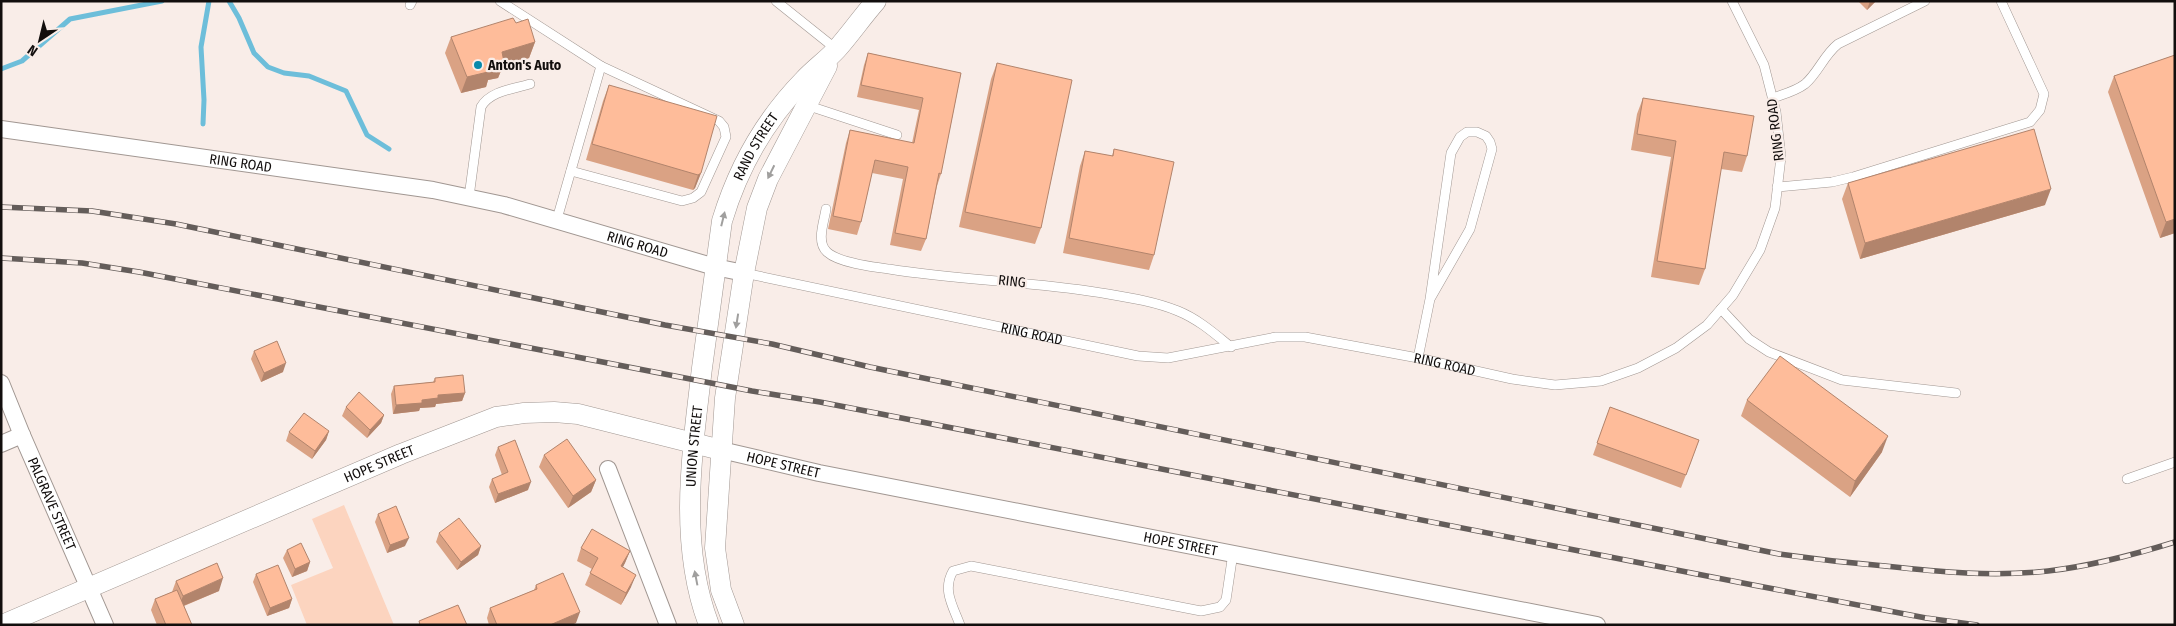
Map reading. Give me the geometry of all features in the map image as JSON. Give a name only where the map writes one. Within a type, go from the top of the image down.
[{"type":"street","name":"RAND STREET","points":[[715,267],[722,221],[730,195],[756,141],[780,107],[803,80],[836,49],[876,1]]},
{"type":"street","name":"RAND STREET","points":[[744,273],[757,208],[768,179],[836,49]]},
{"type":"street","name":"RING ROAD","points":[[1,129],[433,190],[469,197],[557,220],[715,267],[744,273]]},
{"type":"street","name":"UNION STREET","points":[[709,625],[700,601],[691,556],[690,518],[694,443],[715,267]]},
{"type":"street","name":"UNION STREET","points":[[734,625],[722,590],[716,548],[725,398],[744,273]]},
{"type":"street","name":"PALGRAVE STREET","points":[[1,383],[105,625]]},
{"type":"street","name":"HOPE STREET","points":[[2,625],[401,454],[496,417],[524,413],[554,412],[578,414],[819,473],[1597,625]]},
{"type":"street","points":[[1,444],[22,435]]},
{"type":"street","points":[[608,470],[666,624]]},
{"type":"lane","points":[[500,1],[601,66],[718,121],[724,127],[726,137],[701,192],[693,198],[682,201],[571,171]]},
{"type":"lane","points":[[776,1],[836,49]]},
{"type":"lane","name":"RING ROAD","points":[[744,273],[1138,356],[1168,358],[1276,337],[1306,337],[1418,358],[1512,379],[1555,385],[1601,381],[1638,368],[1676,348],[1708,325],[1733,294],[1760,250],[1775,208],[1781,157],[1776,112],[1764,65],[1732,1]]},
{"type":"lane","points":[[1772,98],[1795,90],[1806,83],[1830,50],[1838,44],[1925,1]]},
{"type":"lane","points":[[1777,187],[1832,182],[1853,177],[2030,122],[2040,110],[2044,94],[2001,1]]},
{"type":"lane","points":[[557,220],[601,66]]},
{"type":"lane","points":[[469,197],[481,107],[484,100],[490,96],[530,84]]},
{"type":"lane","points":[[806,105],[897,135]]},
{"type":"lane","points":[[1418,358],[1430,299],[1450,153],[1460,137],[1467,132],[1477,132],[1486,136],[1492,149],[1485,178],[1470,229],[1430,299]]},
{"type":"lane","name":"RING","points":[[826,209],[821,237],[822,244],[827,252],[837,258],[868,266],[926,275],[1025,282],[1145,300],[1179,311],[1206,326],[1231,347]]},
{"type":"lane","points":[[1721,309],[1749,339],[1769,352],[1842,380],[1956,393]]},
{"type":"lane","points":[[2127,479],[2175,462]]},
{"type":"lane","points":[[960,625],[947,588],[948,580],[953,570],[971,566],[1201,611],[1220,607],[1226,600],[1233,553]]},
{"type":"shaded area","points":[[344,505],[394,625],[307,625],[291,585],[333,568],[312,519]]},
{"type":"building","points":[[513,18],[516,23],[528,19],[535,42],[502,52],[504,62],[490,65],[492,71],[467,77],[451,37]]},
{"type":"building","points":[[868,53],[961,73],[926,239],[895,233],[908,167],[875,160],[861,222],[833,216],[850,130],[914,143],[923,98],[861,85]]},
{"type":"building","points":[[2175,55],[2175,219],[2166,222],[2114,76]]},
{"type":"building","points":[[997,63],[1072,80],[1041,228],[965,212]]},
{"type":"building","points":[[609,85],[717,116],[701,173],[698,175],[592,144]]},
{"type":"building","points":[[1643,98],[1754,116],[1747,156],[1724,152],[1705,269],[1657,261],[1676,141],[1637,134]]},
{"type":"building","points":[[2034,129],[2051,189],[1865,243],[1848,183]]},
{"type":"building","points":[[1114,149],[1174,162],[1154,255],[1069,238],[1085,151],[1113,156]]},
{"type":"building","points":[[277,341],[286,363],[264,373],[254,351]]},
{"type":"building","points":[[1780,356],[1888,436],[1855,481],[1747,400]]},
{"type":"building","points":[[463,375],[465,393],[438,395],[438,398],[422,400],[422,403],[396,405],[394,386],[435,382],[435,378]]},
{"type":"building","points":[[359,392],[384,415],[370,430],[346,407]]},
{"type":"building","points":[[1610,407],[1699,440],[1686,475],[1597,443]]},
{"type":"building","points":[[304,413],[329,431],[315,451],[289,432]]},
{"type":"building","points":[[567,439],[596,480],[573,496],[544,455]]},
{"type":"building","points":[[515,440],[531,482],[498,494],[492,479],[508,472],[498,447]]},
{"type":"building","points":[[396,506],[409,538],[390,545],[378,514]]},
{"type":"building","points":[[459,518],[481,546],[461,562],[439,533]]},
{"type":"building","points":[[592,529],[630,551],[621,566],[636,575],[626,593],[590,573],[598,558],[581,548]]},
{"type":"building","points":[[301,543],[310,562],[295,569],[287,550]]},
{"type":"building","points":[[217,563],[223,578],[183,596],[176,581]]},
{"type":"building","points":[[278,565],[292,599],[270,608],[256,574]]},
{"type":"building","points":[[563,573],[580,612],[550,625],[497,625],[490,608],[537,589],[536,585]]},
{"type":"building","points":[[177,590],[192,625],[166,625],[155,599]]},
{"type":"building","points":[[458,605],[467,625],[420,625],[419,621]]},
{"type":"waterway","points":[[1,69],[22,61],[70,19],[162,1]]},
{"type":"waterway","points":[[203,124],[204,100],[201,47],[209,1]]},
{"type":"waterway","points":[[229,1],[239,18],[254,53],[268,67],[284,73],[309,76],[346,91],[367,135],[389,149]]},
{"type":"railway","points":[[1,207],[92,211],[176,224],[665,325],[772,344],[870,367],[1779,554],[1926,570],[2007,574],[2048,571],[2096,563],[2175,542]]},
{"type":"railway","points":[[1,258],[82,263],[139,272],[752,391],[820,402],[1753,585],[1926,618],[1977,625]]},
{"type":"place","name":"Anton's Auto","points":[[478,65]]}]
